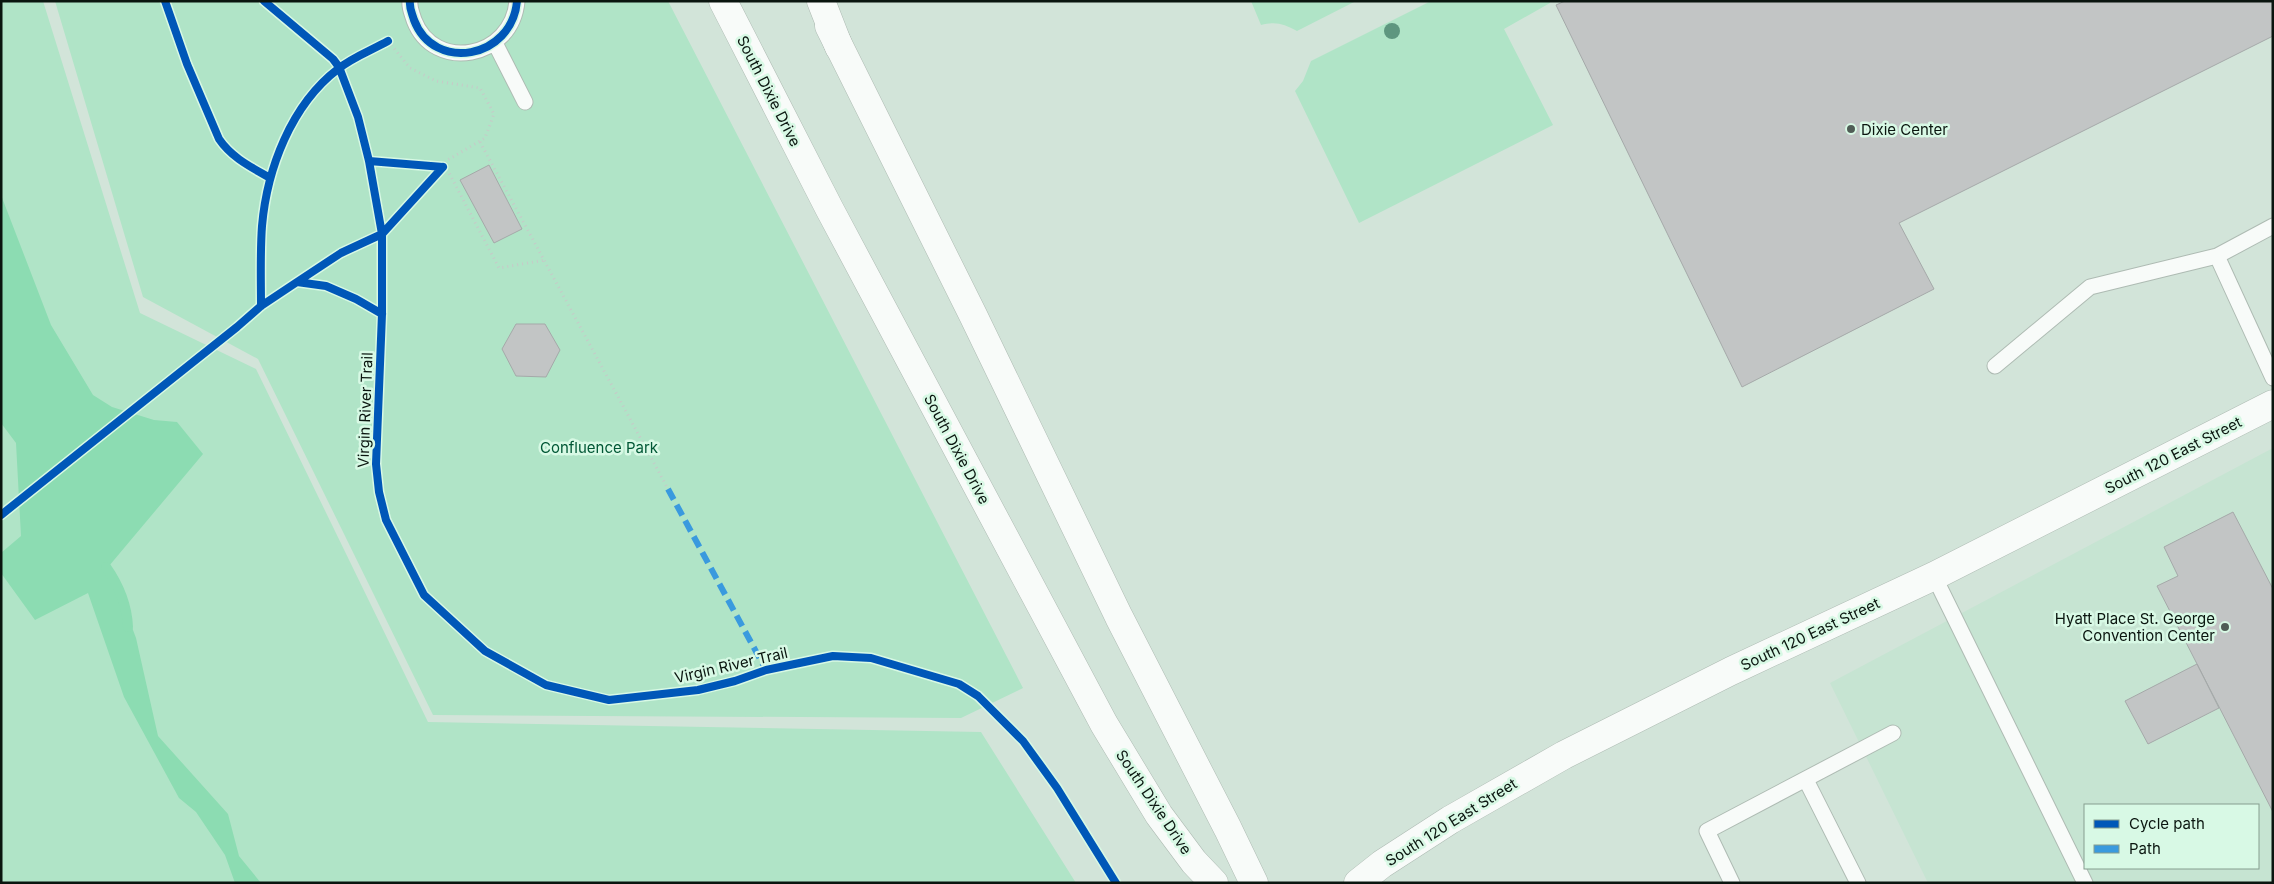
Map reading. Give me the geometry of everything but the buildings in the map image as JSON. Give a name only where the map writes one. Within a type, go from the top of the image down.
[{"type":"main road","name":"South Dixie Drive","points":[[723,1],[834,217],[1114,740],[1159,815],[1194,862],[1214,883]]},
{"type":"main road","points":[[816,1],[973,315],[1119,616],[1254,883]]},
{"type":"main road","points":[[821,1],[839,47]]},
{"type":"main road","name":"South 120 East Street","points":[[1358,883],[1382,864],[1450,820],[1564,755],[1730,671],[1934,576],[2273,404]]},
{"type":"lane","points":[[410,1],[410,7],[417,26],[428,40],[444,49],[462,53],[478,52],[495,43],[508,29],[516,12],[517,1]]},
{"type":"lane","points":[[495,43],[525,102]]},
{"type":"lane","points":[[1995,366],[2090,287],[2218,256],[2273,226]]},
{"type":"lane","points":[[2218,256],[2273,378]]},
{"type":"lane","points":[[1934,576],[2085,883]]},
{"type":"lane","points":[[1732,883],[1707,831],[1893,733]]},
{"type":"lane","points":[[1806,780],[1858,883]]},
{"type":"path","points":[[380,46],[388,41],[410,68],[436,81],[480,88],[494,114],[485,138],[446,161],[443,167],[436,170]]},
{"type":"path","points":[[480,142],[668,489]]},
{"type":"path","points":[[443,167],[448,171],[499,268],[545,260]]},
{"type":"shaded area","points":[[1,195],[51,325],[93,395],[112,407],[154,420],[177,422],[203,454],[109,566],[136,638],[158,736],[228,814],[239,856],[261,883],[235,883],[225,855],[196,812],[179,798],[124,697],[88,593],[35,620],[1,573],[1,553],[21,536],[16,443],[1,423]]},
{"type":"shaded area","points":[[2273,448],[2273,883],[1928,883],[1830,683]]},
{"type":"green space","points":[[1,1],[43,1],[140,313],[256,369],[428,722],[981,732],[1076,883],[1,883]]},
{"type":"green space","name":"Confluence Park","points":[[55,1],[668,1],[1023,688],[961,718],[433,715],[258,359],[143,297]]},
{"type":"green space","points":[[1251,1],[1356,1],[1297,31],[1280,24],[1261,25]]},
{"type":"green space","points":[[1431,1],[1550,1],[1550,3],[1504,29],[1553,125],[1359,223],[1295,91],[1303,81],[1311,61]]},
{"type":"waterway","points":[[106,567],[121,596],[126,611],[128,627]]},
{"type":"marked path","points":[[668,489],[766,670]]},
{"type":"cycle path","points":[[165,1],[187,64],[219,139],[236,157],[270,178]]},
{"type":"cycle path","name":"Virgin River Trail","points":[[264,1],[333,59],[339,67],[358,117],[369,161],[382,234],[382,314],[376,464],[379,492],[386,520],[424,595],[485,651],[546,685],[609,700],[698,690],[735,681],[766,670],[833,656],[871,658],[959,684],[978,696],[1023,741],[1057,788],[1116,883]]},
{"type":"cycle path","points":[[410,1],[414,20],[424,37],[438,48],[454,53],[471,52],[487,46],[502,36],[512,21],[517,1]]},
{"type":"cycle path","points":[[261,306],[261,246],[265,204],[269,182],[284,140],[295,119],[321,84],[356,57],[388,41]]},
{"type":"cycle path","points":[[369,161],[443,167]]},
{"type":"cycle path","points":[[297,282],[341,253],[382,234],[443,167]]},
{"type":"cycle path","points":[[1,515],[261,306],[297,282],[326,286],[356,299],[382,314]]},
{"type":"place","name":"Dixie Center","points":[[1851,129]]},
{"type":"place","name":"Hyatt Place St. George Convention Center","points":[[2225,627]]}]
